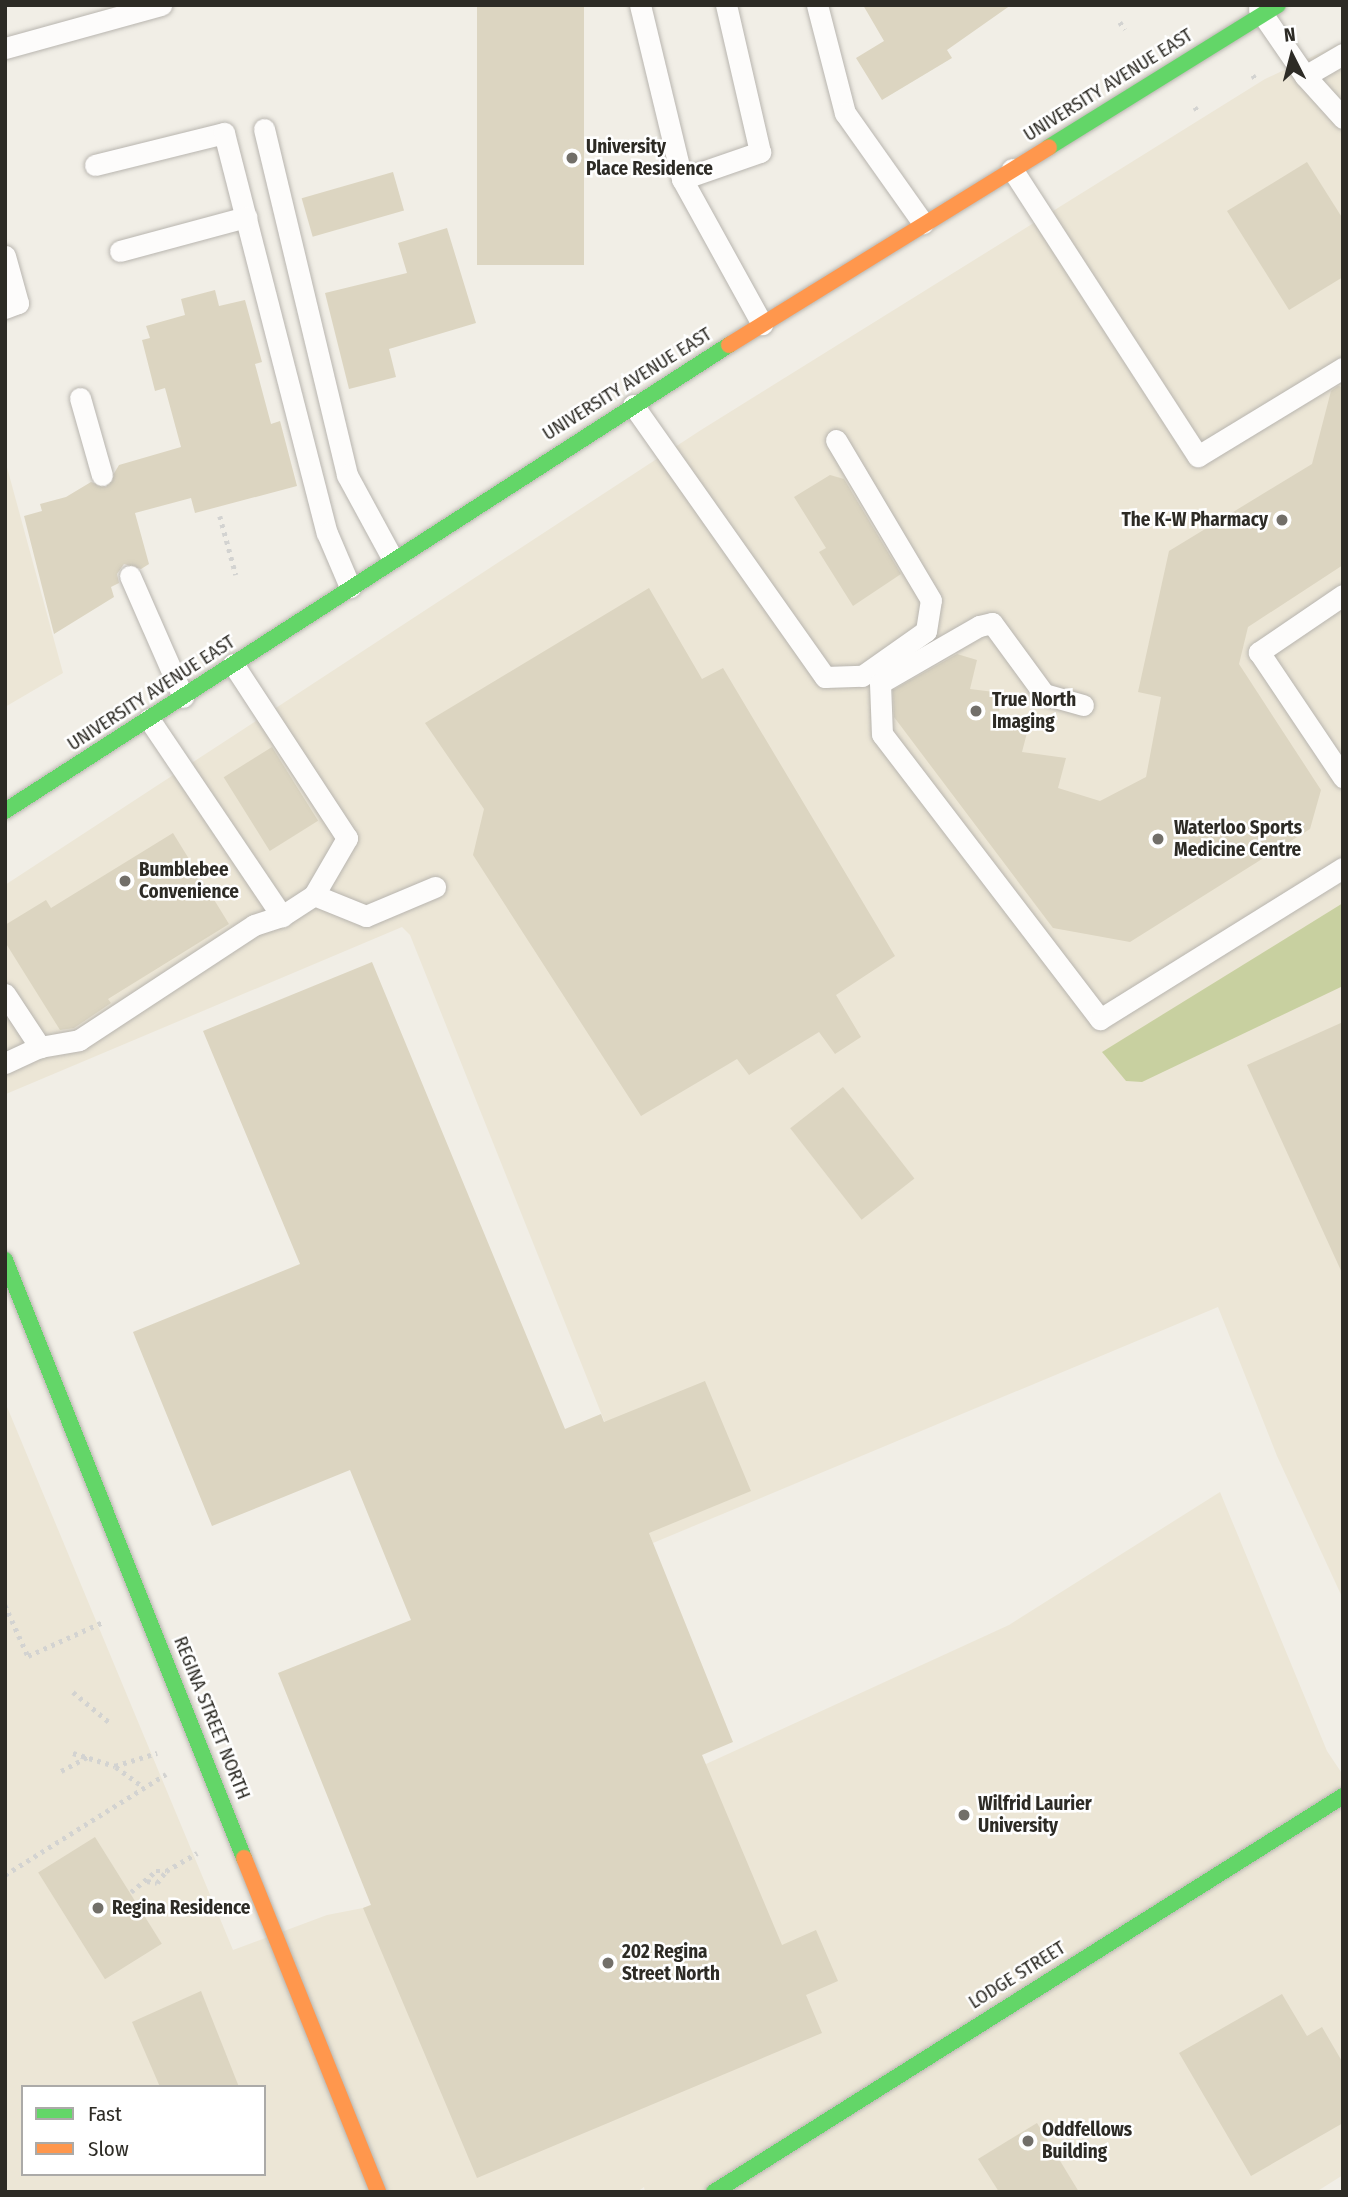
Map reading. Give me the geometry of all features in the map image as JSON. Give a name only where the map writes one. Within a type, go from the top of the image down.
[{"type":"street","name":"UNIVERSITY AVENUE EAST","points":[[5,811],[392,558],[1265,8]]},
{"type":"street","name":"REGINA STREET NORTH","points":[[5,1260],[378,2192]]},
{"type":"street","name":"LODGE STREET","points":[[714,2192],[1343,1796]]},
{"type":"lane","points":[[5,47],[161,5]]},
{"type":"lane","points":[[640,5],[682,179],[762,324]]},
{"type":"lane","points":[[682,179],[760,152],[726,5]]},
{"type":"lane","points":[[817,5],[845,113],[923,223]]},
{"type":"lane","points":[[1265,8],[1305,76],[1342,114]]},
{"type":"lane","points":[[1305,76],[1343,54]]},
{"type":"lane","points":[[264,129],[347,474],[392,558]]},
{"type":"lane","points":[[95,164],[224,133],[327,533],[349,587]]},
{"type":"lane","points":[[1012,169],[1198,456],[1343,368]]},
{"type":"lane","points":[[120,251],[246,217]]},
{"type":"lane","points":[[5,256],[18,303],[5,308]]},
{"type":"lane","points":[[80,398],[102,475]]},
{"type":"lane","points":[[633,405],[825,677],[862,676],[926,631],[931,600],[836,440]]},
{"type":"lane","points":[[130,576],[183,696]]},
{"type":"lane","points":[[1343,595],[1259,652],[1343,777]]},
{"type":"lane","points":[[1083,705],[1044,694],[992,623],[979,626],[880,683],[882,734],[1100,1019],[1343,868]]},
{"type":"lane","points":[[5,1063],[40,1047],[79,1040],[254,925],[282,916],[314,895],[347,838],[233,664]]},
{"type":"lane","points":[[149,719],[282,916]]},
{"type":"lane","points":[[314,895],[366,916],[435,887]]},
{"type":"lane","points":[[5,994],[40,1047]]},
{"type":"path","points":[[1119,22],[1125,30]]},
{"type":"path","points":[[1195,107],[1199,113]]},
{"type":"path","points":[[220,516],[236,575]]},
{"type":"path","points":[[5,1605],[28,1656],[103,1622]]},
{"type":"path","points":[[72,1692],[109,1722]]},
{"type":"path","points":[[72,1753],[115,1766],[135,1776],[144,1787]]},
{"type":"path","points":[[115,1766],[157,1753]]},
{"type":"path","points":[[61,1771],[87,1757]]},
{"type":"path","points":[[5,1875],[166,1774]]},
{"type":"path","points":[[147,1881],[157,1883],[166,1871],[197,1853]]},
{"type":"path","points":[[131,1892],[156,1871],[166,1871]]},
{"type":"shaded area","points":[[1343,42],[1343,1599],[1277,1456],[1218,1307],[653,1543],[410,935],[402,927],[6,1094],[5,885],[701,430],[1265,79]]},
{"type":"shaded area","points":[[5,460],[63,673],[5,707]]},
{"type":"shaded area","name":"Wilfrid Laurier University","points":[[5,1402],[233,1950],[327,1915],[363,1908],[706,1764],[1009,1625],[1220,1492],[1327,1751],[1343,1775],[1343,2175],[1316,2192],[645,2192],[644,2187],[637,2192],[5,2192]]},
{"type":"green space","points":[[1343,903],[1343,986],[1142,1082],[1126,1081],[1102,1052]]},
{"type":"building","name":"University Place Residence","points":[[477,5],[584,5],[584,265],[477,265]]},
{"type":"building","points":[[863,5],[1011,5],[947,50],[952,58],[882,100],[856,58],[884,41]]},
{"type":"building","points":[[1307,162],[1343,219],[1343,277],[1289,310],[1227,211]]},
{"type":"building","points":[[393,172],[404,210],[313,237],[302,198]]},
{"type":"building","points":[[447,228],[476,323],[389,349],[396,377],[349,389],[325,293],[407,273],[398,243]]},
{"type":"building","points":[[215,290],[219,306],[245,300],[262,362],[255,364],[271,424],[280,421],[297,486],[195,513],[191,498],[135,513],[149,564],[141,569],[124,564],[117,574],[119,583],[111,587],[114,597],[54,634],[24,516],[42,511],[40,504],[66,497],[91,482],[106,487],[119,465],[181,447],[165,388],[155,391],[142,340],[150,338],[146,326],[185,315],[181,299]]},
{"type":"building","points":[[1338,386],[1343,387],[1343,565],[1248,627],[1239,664],[1321,790],[1310,829],[1130,942],[1053,928],[894,717],[893,690],[957,654],[977,660],[970,689],[1002,693],[997,726],[1028,729],[1022,752],[1066,758],[1058,788],[1100,801],[1146,777],[1161,697],[1138,692],[1169,551],[1312,464],[1331,391]]},
{"type":"building","points":[[830,475],[844,479],[901,574],[853,606],[819,552],[826,548],[794,497]]},
{"type":"building","points":[[649,588],[702,679],[723,668],[895,956],[836,995],[861,1037],[835,1054],[819,1032],[749,1075],[737,1059],[641,1116],[473,855],[484,809],[425,723]]},
{"type":"building","points":[[272,747],[318,821],[270,851],[224,777]]},
{"type":"building","points":[[173,833],[229,924],[108,999],[111,1003],[74,1028],[60,1030],[5,942],[5,925],[46,900],[51,908]]},
{"type":"building","points":[[372,962],[565,1429],[601,1414],[604,1422],[705,1381],[751,1491],[649,1533],[733,1742],[702,1755],[782,1945],[816,1930],[838,1981],[806,1995],[822,2033],[477,2178],[363,1908],[371,1905],[278,1673],[411,1620],[350,1470],[212,1526],[133,1332],[300,1264],[203,1031]]},
{"type":"building","points":[[1343,1022],[1343,1275],[1247,1065]]},
{"type":"building","points":[[843,1087],[914,1178],[862,1220],[790,1128]]},
{"type":"building","name":"Regina Residence","points":[[95,1837],[162,1944],[105,1979],[38,1873]]},
{"type":"building","points":[[201,1991],[238,2085],[159,2085],[132,2022]]},
{"type":"building","points":[[1282,1994],[1307,2036],[1322,2027],[1343,2063],[1343,2123],[1251,2176],[1179,2053]]},
{"type":"building","name":"Oddfellows Building","points":[[1037,2123],[1079,2192],[999,2192],[978,2159]]},
{"type":"traffic: fast","points":[[1049,147],[1278,5]]},
{"type":"traffic: fast","points":[[5,811],[729,345]]},
{"type":"traffic: fast","points":[[5,1260],[244,1858]]},
{"type":"traffic: fast","points":[[714,2192],[1343,1796]]},
{"type":"traffic: slow","points":[[729,345],[1049,147]]},
{"type":"traffic: slow","points":[[244,1858],[378,2192]]},
{"type":"place","name":"University Place Residence","points":[[572,158]]},
{"type":"place","name":"The K-W Pharmacy","points":[[1282,520]]},
{"type":"place","name":"True North Imaging","points":[[976,711]]},
{"type":"place","name":"Waterloo Sports Medicine Centre","points":[[1158,839]]},
{"type":"place","name":"Bumblebee Convenience","points":[[125,881]]},
{"type":"place","name":"Wilfrid Laurier University","points":[[964,1815]]},
{"type":"place","name":"Regina Residence","points":[[98,1908]]},
{"type":"place","name":"202 Regina Street North","points":[[608,1963]]},
{"type":"place","name":"Oddfellows Building","points":[[1028,2141]]}]
